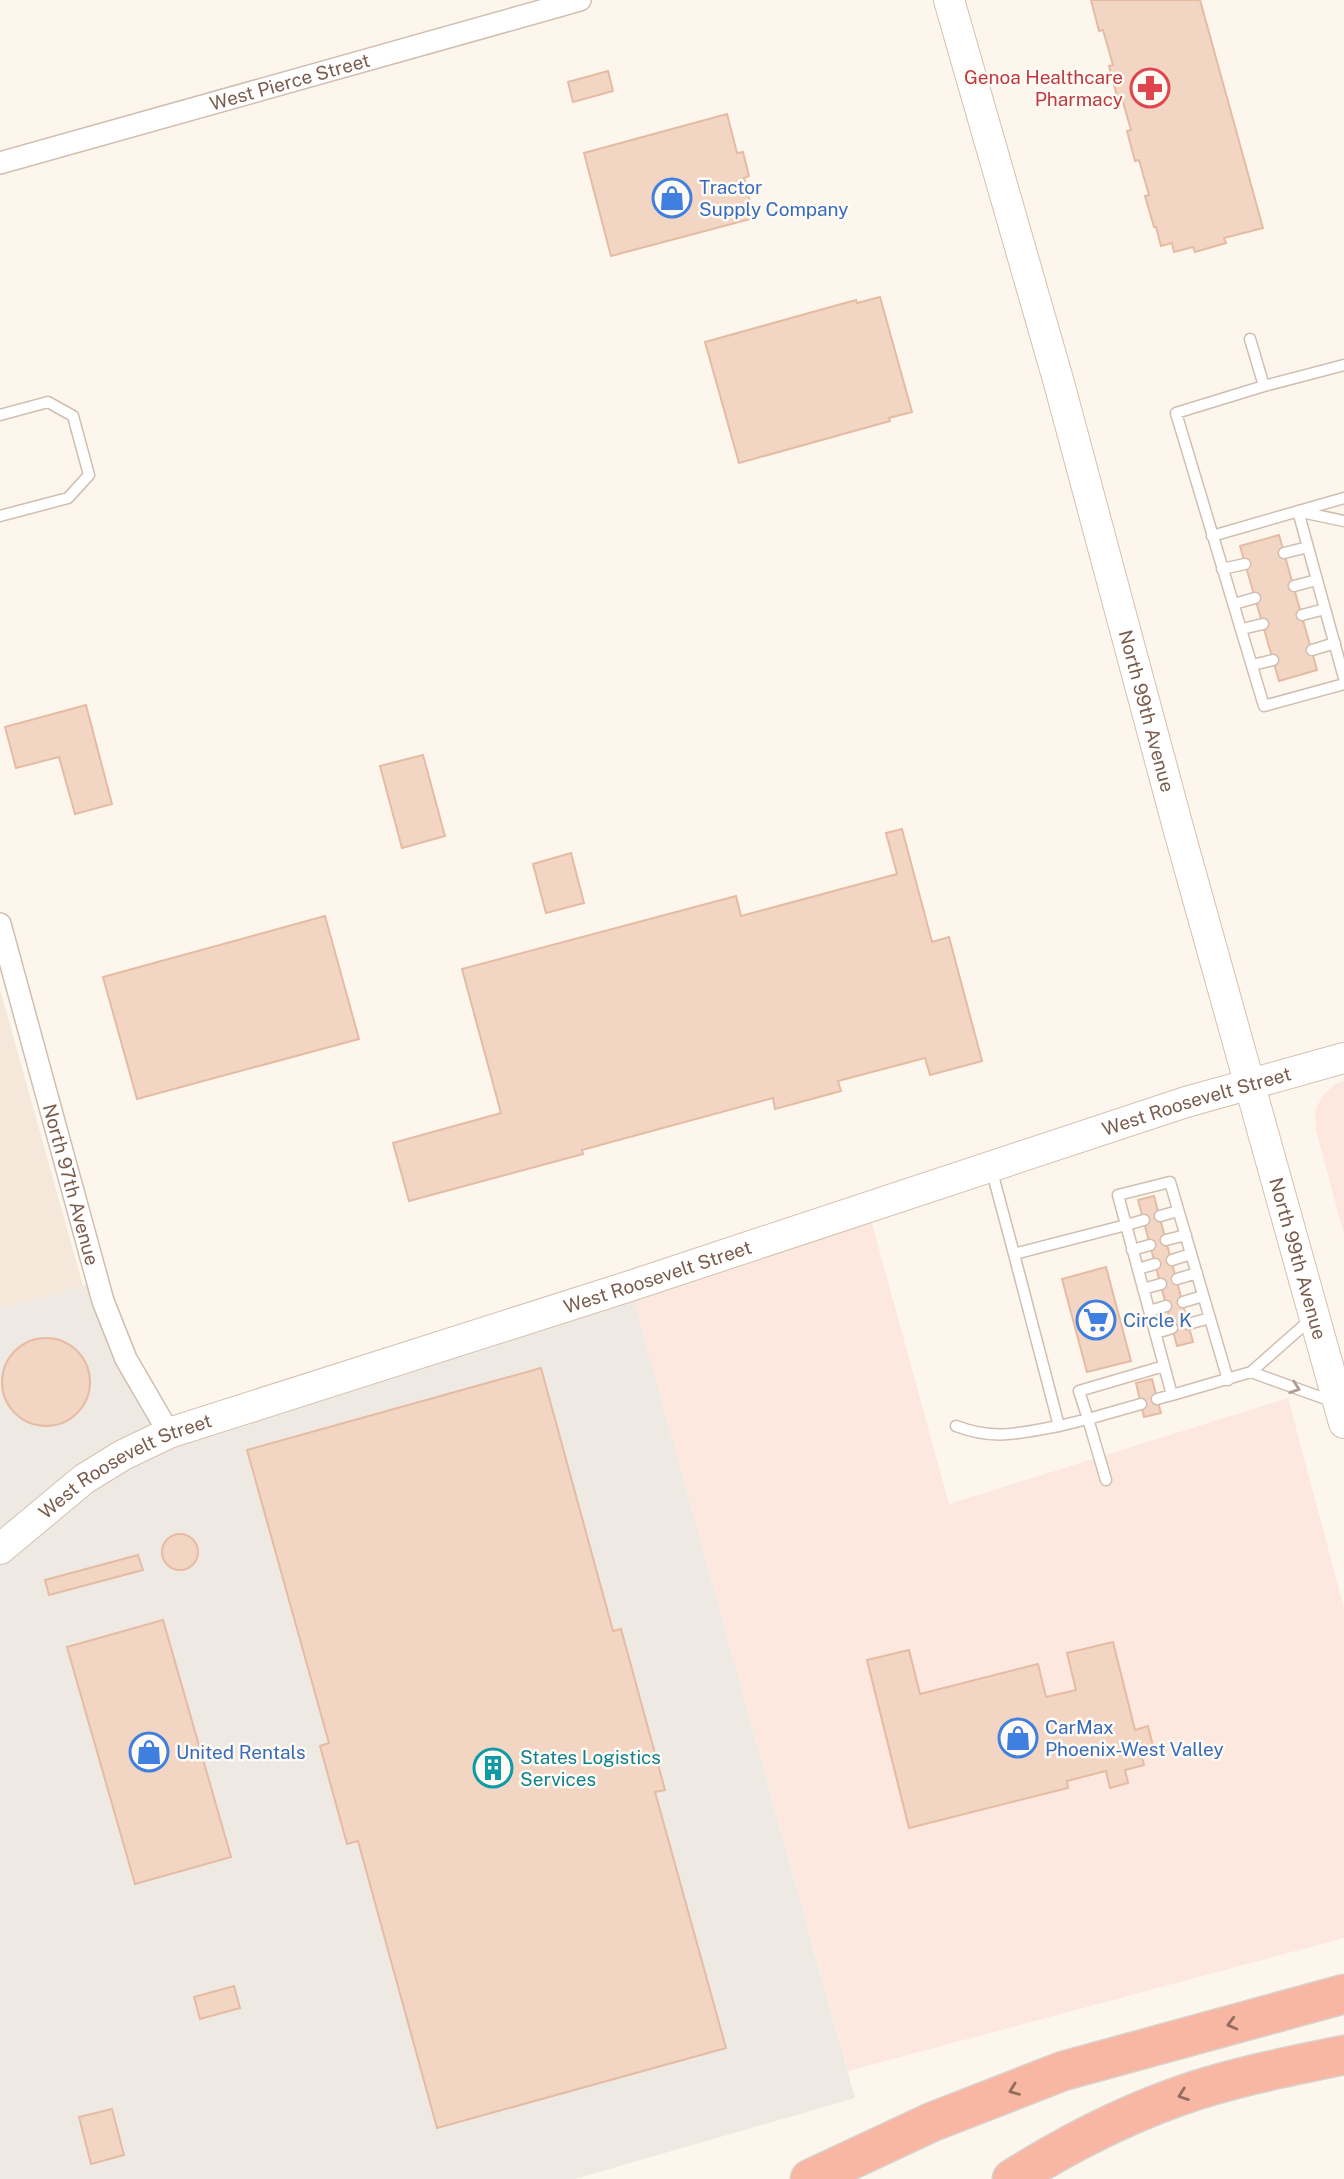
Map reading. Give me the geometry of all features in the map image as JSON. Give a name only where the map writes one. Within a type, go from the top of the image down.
[{"type":"highway","points":[[810,2179],[932,2122],[1063,2071],[1344,1994]]},
{"type":"highway","points":[[1012,2179],[1051,2156],[1165,2102],[1242,2078],[1344,2054]]},
{"type":"main road","name":"North 99th Avenue","points":[[949,0],[1059,383],[1341,1413]]},
{"type":"main road","name":"West Roosevelt Street","points":[[0,1549],[84,1479],[123,1455],[169,1433],[630,1286],[1186,1102],[1344,1058]]},
{"type":"street","name":"West Pierce Street","points":[[0,163],[530,7],[580,0]]},
{"type":"street","name":"North 97th Avenue","points":[[0,924],[103,1301],[126,1359],[169,1433]]},
{"type":"lane","points":[[1251,338],[1264,386]]},
{"type":"lane","points":[[1344,365],[1176,413],[1264,706],[1344,684]]},
{"type":"lane","points":[[0,415],[48,402],[74,416],[89,475],[68,498],[0,516]]},
{"type":"lane","points":[[1212,536],[1344,498]]},
{"type":"lane","points":[[1298,512],[1344,521]]},
{"type":"lane","points":[[1298,512],[1344,678]]},
{"type":"lane","points":[[1284,553],[1308,547]]},
{"type":"lane","points":[[1222,569],[1245,564]]},
{"type":"lane","points":[[1294,586],[1317,580]]},
{"type":"lane","points":[[1234,604],[1255,598]]},
{"type":"lane","points":[[1302,615],[1325,608]]},
{"type":"lane","points":[[1242,629],[1263,624]]},
{"type":"lane","points":[[1312,650],[1335,643]]},
{"type":"lane","points":[[1252,665],[1273,660]]},
{"type":"lane","points":[[990,1165],[1059,1426]]},
{"type":"lane","points":[[1172,1395],[1118,1195],[1170,1182],[1228,1380]]},
{"type":"lane","points":[[1160,1216],[1178,1210]]},
{"type":"lane","points":[[1014,1254],[1143,1220]]},
{"type":"lane","points":[[1166,1240],[1186,1235]]},
{"type":"lane","points":[[1132,1250],[1150,1245]]},
{"type":"lane","points":[[1172,1260],[1191,1254]]},
{"type":"lane","points":[[1138,1269],[1155,1264]]},
{"type":"lane","points":[[1177,1279],[1197,1273]]},
{"type":"lane","points":[[1143,1289],[1161,1284]]},
{"type":"lane","points":[[1182,1302],[1203,1296]]},
{"type":"lane","points":[[1150,1311],[1166,1306]]},
{"type":"lane","points":[[1157,1399],[1251,1373],[1314,1316]]},
{"type":"lane","points":[[1188,1324],[1210,1318]]},
{"type":"lane","points":[[1156,1333],[1172,1328]]},
{"type":"lane","points":[[1106,1480],[1079,1391],[1164,1366]]},
{"type":"lane","points":[[1251,1373],[1341,1413]]},
{"type":"lane","points":[[956,1426],[978,1434],[1003,1436],[1059,1426],[1141,1404]]},
{"type":"shaded area","points":[[0,989],[83,1286],[0,1309]]},
{"type":"shaded area","points":[[1344,1081],[1344,1235],[1316,1130],[1315,1111],[1323,1095],[1337,1083]]},
{"type":"shaded area","points":[[867,1205],[949,1504],[1288,1398],[1344,1608],[1344,1938],[848,2071],[630,1286]]},
{"type":"shaded area","points":[[97,1280],[170,1433],[630,1286],[855,2098],[575,2179],[0,2179],[0,1309]]},
{"type":"building","points":[[1091,0],[1200,0],[1263,228],[1224,238],[1226,243],[1195,252],[1193,247],[1174,252],[1172,243],[1161,246],[1145,196],[1149,195],[1139,160],[1135,161],[1127,131],[1131,130],[1121,95],[1117,96],[1109,66],[1113,65],[1103,30],[1099,31]]},
{"type":"building","points":[[608,71],[613,91],[573,102],[568,82]]},
{"type":"building","name":"Tractor Supply Company","points":[[727,114],[737,153],[743,152],[749,176],[744,178],[754,218],[611,256],[584,153]]},
{"type":"building","points":[[880,297],[912,412],[889,418],[890,421],[739,463],[705,342],[856,300],[857,303]]},
{"type":"building","points":[[1279,535],[1317,670],[1279,681],[1240,546]]},
{"type":"building","points":[[86,705],[112,804],[75,814],[59,757],[16,768],[5,727]]},
{"type":"building","points":[[423,755],[445,836],[402,848],[380,766]]},
{"type":"building","points":[[902,829],[932,942],[949,937],[982,1061],[930,1075],[925,1058],[838,1081],[841,1091],[775,1109],[773,1098],[582,1150],[583,1154],[409,1201],[393,1143],[501,1113],[462,969],[736,896],[741,916],[897,874],[886,833]]},
{"type":"building","points":[[571,853],[584,903],[546,913],[533,864]]},
{"type":"building","points":[[325,916],[359,1039],[137,1099],[103,977]]},
{"type":"building","name":"Circle K","points":[[1154,1196],[1193,1342],[1177,1346],[1138,1200]]},
{"type":"building","name":"Circle K","points":[[1106,1267],[1131,1361],[1087,1372],[1062,1279]]},
{"type":"building","points":[[46,1338],[63,1341],[77,1351],[87,1365],[90,1382],[87,1399],[77,1413],[63,1423],[46,1426],[29,1423],[15,1413],[5,1399],[2,1382],[5,1365],[15,1351],[29,1341]]},
{"type":"building","name":"States Logistics Services","points":[[541,1368],[613,1631],[621,1629],[665,1790],[655,1792],[726,2048],[437,2128],[358,1841],[347,1844],[320,1746],[329,1743],[247,1450]]},
{"type":"building","points":[[1152,1379],[1161,1413],[1144,1417],[1136,1383]]},
{"type":"building","points":[[180,1534],[192,1540],[198,1552],[192,1564],[180,1570],[168,1564],[162,1552],[168,1540]]},
{"type":"building","points":[[138,1555],[143,1570],[49,1595],[45,1580]]},
{"type":"building","name":"United Rentals","points":[[163,1620],[231,1857],[135,1884],[67,1647]]},
{"type":"building","name":"CarMax Phoenix-West Valley","points":[[1113,1642],[1135,1730],[1148,1726],[1153,1746],[1140,1749],[1144,1765],[1125,1770],[1128,1783],[1110,1788],[1106,1771],[1067,1781],[1068,1788],[909,1828],[867,1660],[909,1650],[920,1694],[1038,1664],[1046,1697],[1076,1690],[1067,1653]]},
{"type":"building","points":[[234,1986],[240,2008],[200,2019],[194,1997]]},
{"type":"building","points":[[112,2109],[124,2155],[91,2164],[79,2117]]},
{"type":"place","name":"Genoa Healthcare Pharmacy","points":[[1150,88]]},
{"type":"place","name":"Tractor Supply Company","points":[[672,198]]},
{"type":"place","name":"Circle K","points":[[1096,1320]]},
{"type":"place","name":"CarMax Phoenix-West Valley","points":[[1018,1738]]},
{"type":"place","name":"United Rentals","points":[[149,1752]]},
{"type":"place","name":"States Logistics Services","points":[[493,1768]]}]
